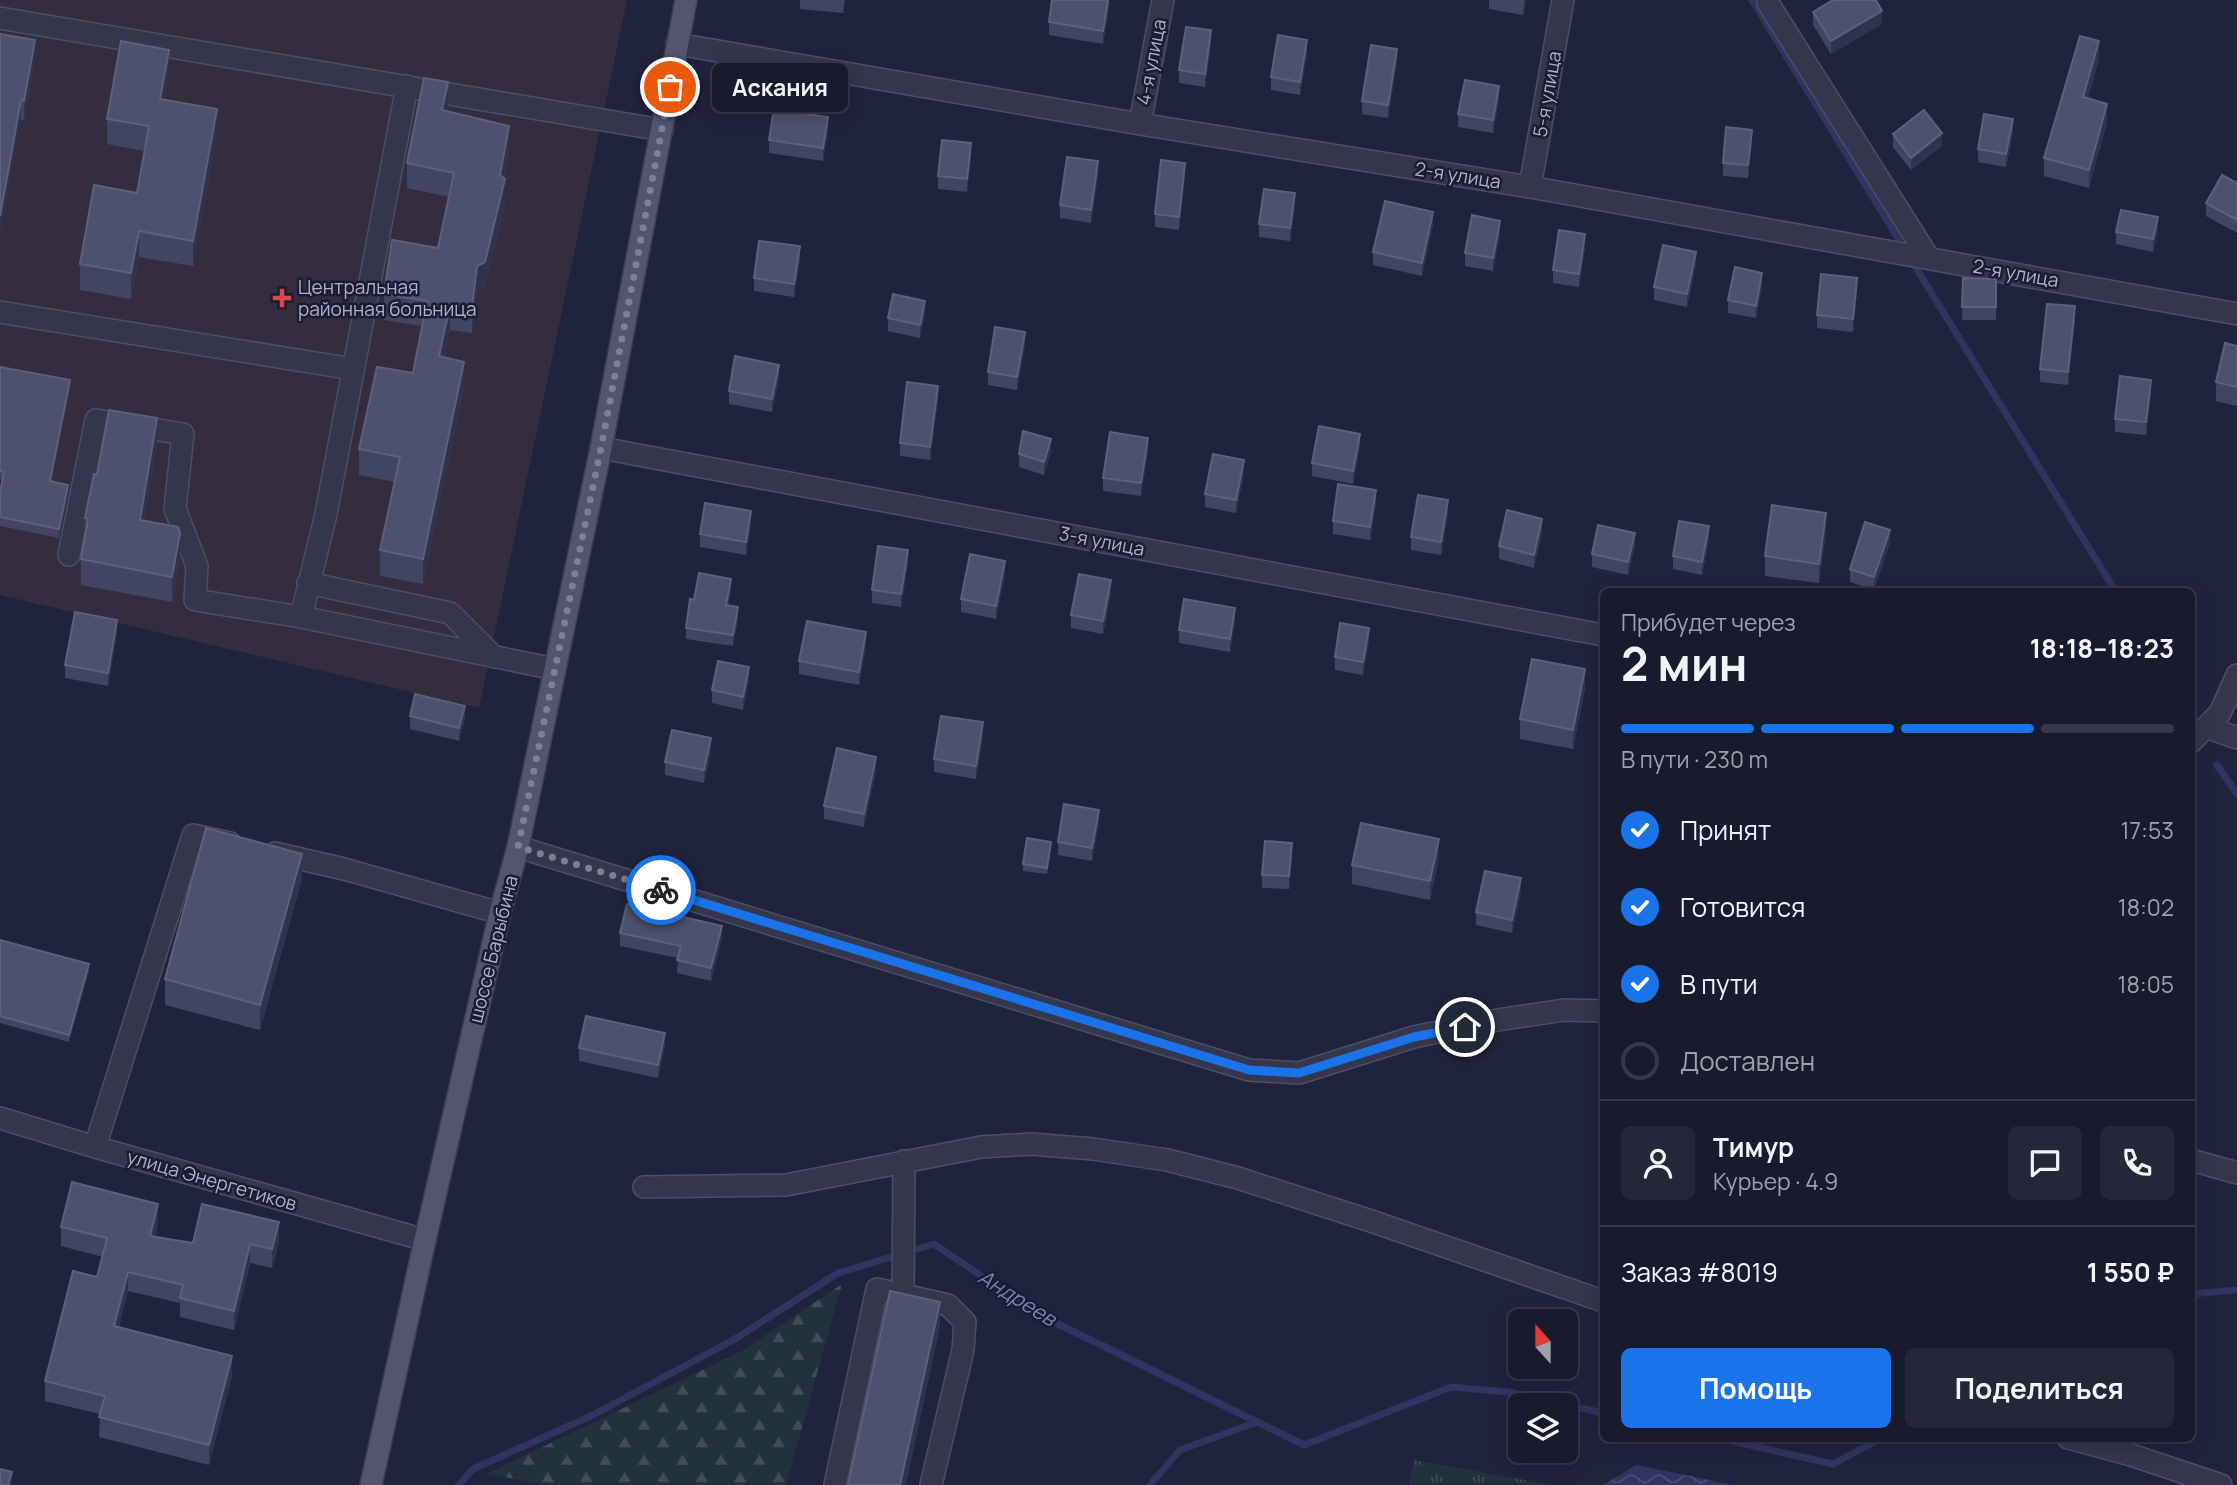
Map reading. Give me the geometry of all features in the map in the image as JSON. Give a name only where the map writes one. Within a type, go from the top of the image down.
[{"type":"main road","name":"шоссе Барыбина","points":[[371,1485],[500,913],[518,847],[601,448],[686,0]]},
{"type":"street","name":"4-я улица","points":[[1140,124],[1163,0]]},
{"type":"street","name":"5-я улица","points":[[1530,187],[1563,0]]},
{"type":"street","points":[[1768,3],[1928,257]]},
{"type":"street","points":[[0,18],[662,130]]},
{"type":"street","name":"2-я улица","points":[[677,44],[1140,124],[1530,187],[2237,314]]},
{"type":"street","points":[[301,617],[326,514],[407,86]]},
{"type":"street","points":[[0,312],[353,369]]},
{"type":"street","points":[[69,555],[96,420],[183,434],[175,509],[197,566],[195,600],[301,617],[555,669]]},
{"type":"street","name":"3-я улица","points":[[601,448],[1600,634]]},
{"type":"street","points":[[308,583],[450,613],[494,657]]},
{"type":"street","points":[[2195,738],[2220,713],[2237,675]]},
{"type":"street","points":[[2206,727],[2237,738]]},
{"type":"street","points":[[95,1147],[193,835],[344,869],[500,913]]},
{"type":"street","points":[[518,847],[1249,1070],[1299,1073],[1414,1037],[1491,1021],[1564,1010],[1600,1011]]},
{"type":"street","name":"улица Энергетиков","points":[[0,1118],[425,1240]]},
{"type":"street","points":[[645,1187],[786,1185],[981,1147],[1031,1144],[1093,1149],[1167,1160],[1238,1178],[1600,1300]]},
{"type":"street","points":[[903,1295],[904,1161]]},
{"type":"street","points":[[2195,1161],[2237,1173]]},
{"type":"street","points":[[835,1485],[877,1289],[948,1305],[965,1322],[962,1350],[931,1485]]},
{"type":"street","points":[[2083,1442],[2221,1485]]},
{"type":"shaded area","name":"Центральная районная больница","points":[[0,0],[627,0],[479,708],[0,595]]},
{"type":"green space","points":[[842,1284],[786,1485],[548,1485],[486,1474],[742,1351]]},
{"type":"green space","points":[[1414,1460],[1553,1485],[1409,1485]]},
{"type":"water","points":[[1636,1465],[1734,1485],[1603,1485]]},
{"type":"building","points":[[1052,0],[1108,0],[1103,31],[1049,22]]},
{"type":"building","points":[[1833,0],[1876,0],[1882,11],[1831,41],[1813,12]]},
{"type":"building","points":[[1186,27],[1211,30],[1205,74],[1179,70]]},
{"type":"building","points":[[0,34],[35,40],[0,216]]},
{"type":"building","points":[[1278,35],[1307,40],[1300,82],[1271,77]]},
{"type":"building","points":[[2080,36],[2099,41],[2083,97],[2107,104],[2089,170],[2044,158]]},
{"type":"building","points":[[121,41],[169,50],[160,99],[217,109],[193,241],[139,231],[131,273],[80,264],[94,185],[137,193],[149,126],[107,119]]},
{"type":"building","points":[[1371,45],[1397,49],[1388,105],[1362,101]]},
{"type":"building","points":[[424,78],[448,82],[442,110],[509,126],[500,175],[505,179],[485,262],[477,266],[472,307],[450,305],[439,356],[464,362],[423,559],[380,550],[400,457],[359,449],[377,367],[413,373],[427,301],[384,294],[392,240],[438,248],[454,173],[407,163]]},
{"type":"building","points":[[1465,80],[1499,86],[1493,120],[1458,114]]},
{"type":"building","points":[[774,109],[828,117],[823,148],[769,140]]},
{"type":"building","points":[[1924,110],[1942,133],[1911,158],[1893,134]]},
{"type":"building","points":[[1984,114],[2013,119],[2006,154],[1978,149]]},
{"type":"building","points":[[1726,127],[1752,130],[1748,165],[1723,163]]},
{"type":"building","points":[[942,140],[971,143],[967,179],[938,176]]},
{"type":"building","points":[[1067,157],[1098,161],[1091,210],[1060,205]]},
{"type":"building","points":[[1161,160],[1185,163],[1179,217],[1155,214]]},
{"type":"building","points":[[2222,175],[2237,183],[2237,220],[2206,203]]},
{"type":"building","points":[[1264,189],[1295,193],[1290,228],[1259,224]]},
{"type":"building","points":[[1385,201],[1433,212],[1422,263],[1373,252]]},
{"type":"building","points":[[2121,210],[2158,217],[2153,239],[2116,232]]},
{"type":"building","points":[[1472,215],[1500,221],[1493,258],[1465,253]]},
{"type":"building","points":[[1559,230],[1585,234],[1579,274],[1553,270]]},
{"type":"building","points":[[759,241],[800,246],[794,284],[754,278]]},
{"type":"building","points":[[1663,245],[1696,252],[1687,294],[1654,287]]},
{"type":"building","points":[[1735,267],[1762,273],[1756,306],[1728,300]]},
{"type":"building","points":[[1821,274],[1857,278],[1853,319],[1817,315]]},
{"type":"building","points":[[1963,278],[1996,279],[1996,307],[1962,307]]},
{"type":"building","points":[[893,294],[925,301],[920,325],[888,318]]},
{"type":"building","points":[[2047,304],[2075,306],[2068,372],[2040,369]]},
{"type":"building","points":[[995,327],[1025,332],[1017,377],[988,372]]},
{"type":"building","points":[[2225,343],[2237,346],[2237,387],[2216,382]]},
{"type":"building","points":[[735,356],[779,365],[772,399],[729,391]]},
{"type":"building","points":[[0,367],[70,380],[50,481],[68,485],[59,529],[0,517],[0,493],[4,472],[0,471]]},
{"type":"building","points":[[2120,376],[2151,380],[2146,422],[2115,419]]},
{"type":"building","points":[[907,382],[938,386],[930,447],[900,443]]},
{"type":"building","points":[[109,410],[157,418],[140,520],[178,527],[180,533],[172,577],[81,559],[88,519],[85,518],[94,474],[97,475]]},
{"type":"building","points":[[1319,426],[1360,434],[1353,471],[1312,463]]},
{"type":"building","points":[[1023,431],[1051,439],[1044,462],[1019,454]]},
{"type":"building","points":[[1110,432],[1148,438],[1141,483],[1103,478]]},
{"type":"building","points":[[1213,454],[1244,460],[1236,500],[1205,494]]},
{"type":"building","points":[[1338,484],[1376,490],[1370,527],[1333,521]]},
{"type":"building","points":[[1418,495],[1448,500],[1441,542],[1411,537]]},
{"type":"building","points":[[705,503],[751,511],[746,542],[700,534]]},
{"type":"building","points":[[1772,505],[1826,513],[1819,564],[1765,556]]},
{"type":"building","points":[[1507,510],[1542,519],[1534,555],[1499,546]]},
{"type":"building","points":[[1679,521],[1709,526],[1702,562],[1673,556]]},
{"type":"building","points":[[1865,522],[1890,530],[1874,577],[1850,569]]},
{"type":"building","points":[[1598,525],[1635,533],[1628,562],[1592,554]]},
{"type":"building","points":[[878,546],[908,550],[901,594],[872,590]]},
{"type":"building","points":[[970,554],[1005,561],[996,606],[961,599]]},
{"type":"building","points":[[699,573],[731,579],[726,605],[738,607],[733,635],[686,628],[690,599],[694,600]]},
{"type":"building","points":[[1079,574],[1111,580],[1103,621],[1071,615]]},
{"type":"building","points":[[1184,599],[1235,608],[1230,639],[1179,630]]},
{"type":"building","points":[[75,612],[117,620],[108,673],[65,665]]},
{"type":"building","points":[[807,621],[866,632],[859,672],[799,661]]},
{"type":"building","points":[[1340,623],[1369,628],[1363,662],[1335,657]]},
{"type":"building","points":[[1532,659],[1585,669],[1573,730],[1520,719]]},
{"type":"building","points":[[718,661],[749,667],[743,697],[712,690]]},
{"type":"building","points":[[415,694],[465,706],[459,728],[410,716]]},
{"type":"building","points":[[941,716],[983,722],[976,766],[934,759]]},
{"type":"building","points":[[672,730],[711,738],[704,770],[665,762]]},
{"type":"building","points":[[837,748],[876,757],[864,814],[824,806]]},
{"type":"building","points":[[1064,804],[1099,810],[1092,848],[1058,842]]},
{"type":"building","points":[[1361,823],[1439,839],[1430,881],[1352,865]]},
{"type":"building","points":[[206,828],[302,854],[260,1005],[165,979]]},
{"type":"building","points":[[1027,838],[1051,842],[1047,868],[1023,864]]},
{"type":"building","points":[[1265,841],[1292,843],[1289,876],[1262,875]]},
{"type":"building","points":[[1485,871],[1521,878],[1512,920],[1476,912]]},
{"type":"building","points":[[627,904],[722,926],[711,968],[677,960],[681,946],[620,933]]},
{"type":"building","points":[[0,940],[89,964],[69,1035],[0,1016]]},
{"type":"building","points":[[586,1016],[665,1033],[658,1065],[579,1048]]},
{"type":"building","points":[[72,1182],[158,1204],[150,1236],[193,1243],[202,1204],[279,1222],[272,1249],[250,1244],[234,1311],[180,1298],[183,1285],[128,1272],[114,1326],[232,1356],[209,1445],[99,1417],[105,1396],[45,1381],[73,1271],[97,1277],[107,1238],[61,1227]]},
{"type":"building","points":[[890,1291],[940,1302],[900,1485],[848,1485]]},
{"type":"building","points":[[0,1469],[12,1472],[8,1485],[0,1485]]},
{"type":"waterway","points":[[1752,0],[1899,240]]},
{"type":"waterway","points":[[1916,268],[2114,588]]},
{"type":"waterway","points":[[2217,765],[2237,794]]},
{"type":"waterway","name":"Андреев","points":[[459,1485],[473,1469],[593,1415],[735,1339],[838,1273],[934,1244],[1036,1313],[1304,1445],[1451,1387],[1509,1392],[1600,1412]]},
{"type":"waterway","name":"Андреев","points":[[2195,1294],[2237,1290]]},
{"type":"waterway","points":[[1150,1485],[1180,1450],[1257,1422]]},
{"type":"waterway","name":"Андреев","points":[[1736,1442],[1833,1464],[1874,1442]]},
{"type":"way so far","points":[[661,890],[518,847],[601,448],[670,87]]},
{"type":"place","name":"Аскания","points":[[670,87]]},
{"type":"place","name":"Центральная районная больница","points":[[282,298]]},
{"type":"route","points":[[661,890],[1039,1008],[1249,1070],[1299,1073],[1414,1037],[1465,1027]]}]
